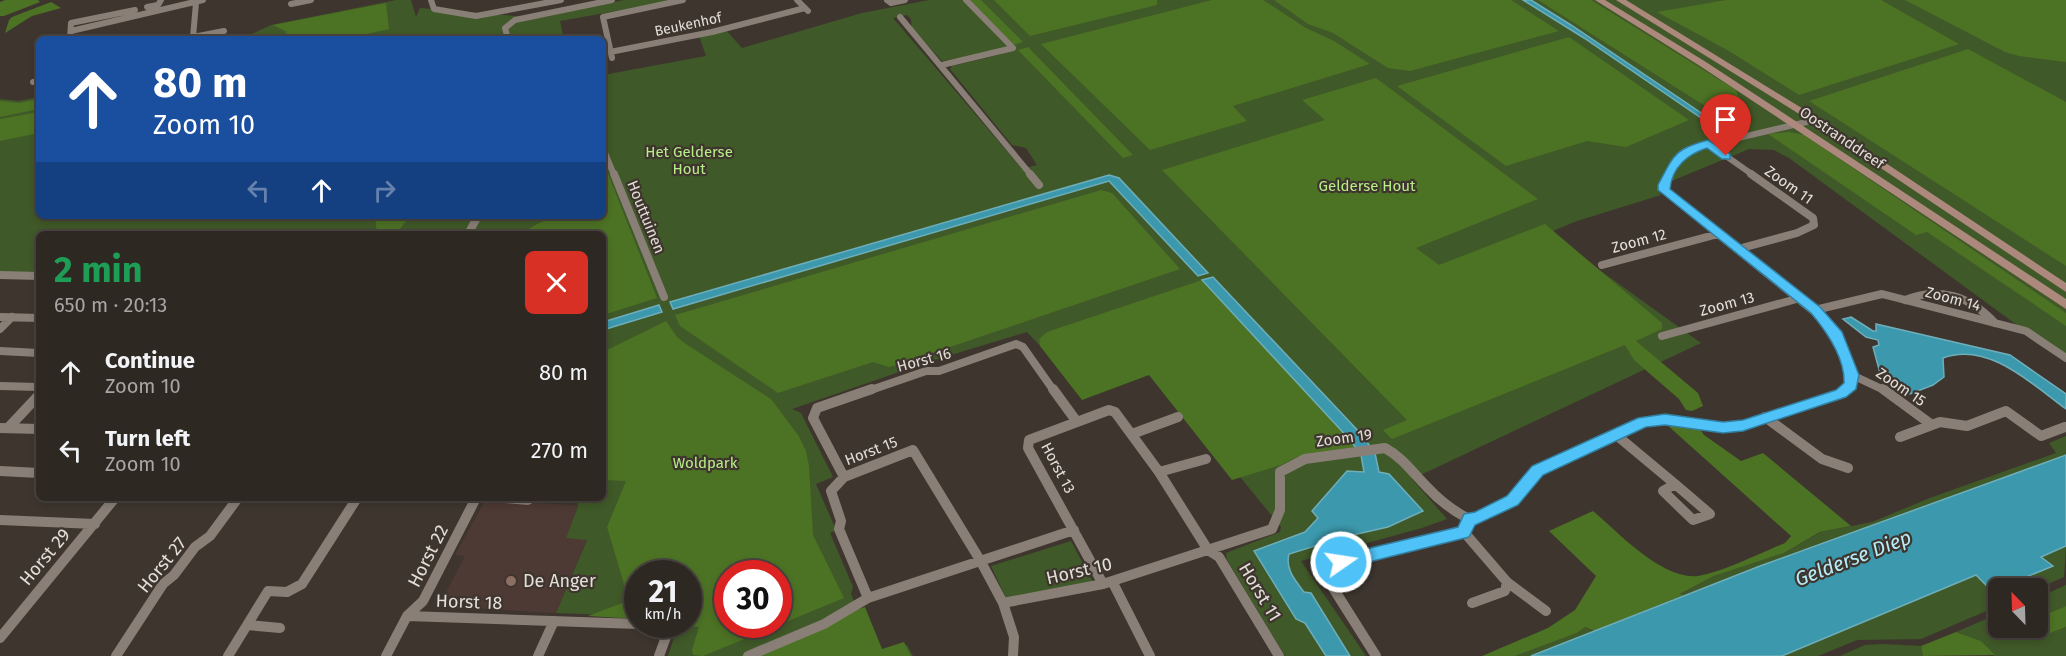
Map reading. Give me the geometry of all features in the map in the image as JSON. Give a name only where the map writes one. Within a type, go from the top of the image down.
[{"type":"main road","name":"Oostranddreef","points":[[1599,0],[1794,124],[2066,305]]},
{"type":"main road","name":"Oostranddreef","points":[[1620,0],[1815,120],[2066,288]]},
{"type":"street","points":[[70,36],[71,31],[159,5],[196,3],[203,0]]},
{"type":"street","points":[[291,4],[311,0]]},
{"type":"street","points":[[431,0],[434,9],[476,16],[561,0]]},
{"type":"street","points":[[507,36],[505,28],[515,20],[612,0]]},
{"type":"street","name":"Beukenhof","points":[[683,0],[603,17],[611,55],[807,10],[797,0]]},
{"type":"street","points":[[886,0],[891,3],[905,0]]},
{"type":"street","points":[[942,65],[1012,48],[966,0]]},
{"type":"street","points":[[193,36],[196,3]]},
{"type":"street","points":[[900,17],[1039,185]]},
{"type":"street","points":[[198,36],[224,31]]},
{"type":"street","points":[[1464,532],[1469,519],[1477,518],[1512,501],[1538,470],[1643,422],[1665,420],[1723,428],[1743,425],[1841,394],[1851,386],[1852,375],[1835,332],[1815,310],[1664,190],[1664,185],[1679,157],[1687,150],[1815,120]]},
{"type":"street","name":"Zoom 11","points":[[1708,144],[1813,218],[1814,225],[1797,233],[1738,249]]},
{"type":"street","name":"Houttuinen","points":[[606,155],[664,297]]},
{"type":"street","name":"Zoom 12","points":[[1602,265],[1718,234]]},
{"type":"street","points":[[0,275],[36,276]]},
{"type":"street","name":"Zoom 14","points":[[1905,300],[1927,291],[1969,300],[1986,311],[1995,323]]},
{"type":"street","name":"Zoom 14","points":[[1815,310],[1875,294],[2026,331],[2066,358]]},
{"type":"street","name":"Zoom 13","points":[[1662,336],[1800,298]]},
{"type":"street","points":[[0,316],[36,318]]},
{"type":"street","points":[[0,329],[12,317]]},
{"type":"street","name":"Horst 16","points":[[844,477],[813,418],[817,408],[926,371],[939,371],[1016,344],[1023,347],[1077,422]]},
{"type":"street","points":[[0,351],[36,353]]},
{"type":"street","name":"Zoom 15","points":[[1852,375],[1881,386],[1932,425]]},
{"type":"street","points":[[0,386],[36,387]]},
{"type":"street","points":[[4,428],[36,399]]},
{"type":"street","name":"Horst 13","points":[[1109,410],[1029,440],[1028,448],[1074,530],[1150,656]]},
{"type":"street","name":"Horst 11","points":[[1109,410],[1115,412],[1159,472],[1208,550],[1219,557],[1279,656]]},
{"type":"street","name":"Zoom 15","points":[[1900,437],[1940,422],[1966,426],[2007,411],[2041,436],[2065,427]]},
{"type":"street","points":[[1132,434],[1178,417]]},
{"type":"street","points":[[1765,417],[1822,459],[1848,468]]},
{"type":"street","points":[[4,428],[36,429]]},
{"type":"street","points":[[1615,434],[1675,484],[1710,514],[1693,520],[1663,491],[1675,484]]},
{"type":"street","name":"Zoom 19","points":[[1279,516],[1280,472],[1305,459],[1381,448],[1396,454],[1429,490],[1454,511],[1469,519]]},
{"type":"street","name":"Horst 15","points":[[868,598],[839,529],[841,521],[831,491],[844,477],[913,450],[980,560]]},
{"type":"street","points":[[1159,472],[1206,459]]},
{"type":"street","points":[[0,471],[36,473]]},
{"type":"street","name":"Horst 29","points":[[0,638],[113,501]]},
{"type":"street","name":"Horst 27","points":[[116,656],[164,584],[174,575],[195,547],[210,536],[236,501]]},
{"type":"street","points":[[228,656],[268,591],[287,592],[302,584],[355,501]]},
{"type":"street","name":"Horst 22","points":[[386,656],[407,616],[423,601],[474,501]]},
{"type":"street","name":"Horst 11","points":[[1208,550],[1272,529],[1278,524],[1279,516]]},
{"type":"street","points":[[0,520],[95,524]]},
{"type":"street","points":[[748,656],[825,624],[868,598],[1074,530]]},
{"type":"street","points":[[1464,532],[1507,582],[1546,611]]},
{"type":"street","points":[[1376,656],[1323,572],[1329,565],[1464,532]]},
{"type":"street","name":"Horst 10","points":[[1003,603],[1108,583],[1208,550]]},
{"type":"street","points":[[980,560],[1003,603],[1014,637],[1013,656]]},
{"type":"street","points":[[1472,603],[1505,591],[1507,582]]},
{"type":"street","name":"Horst 18","points":[[407,616],[624,623]]},
{"type":"street","points":[[538,656],[554,621]]},
{"type":"street","points":[[247,626],[280,628]]},
{"type":"street","name":"Horst 18","points":[[659,656],[666,638]]},
{"type":"shaded area","name":"De Anger","points":[[485,501],[578,505],[566,538],[587,539],[556,613],[439,606],[465,556],[455,555]]},
{"type":"green space","points":[[38,0],[40,2],[0,16],[0,2]]},
{"type":"green space","points":[[396,0],[411,0],[416,17],[420,8],[539,18],[624,0],[678,0],[560,21],[563,36],[247,36],[271,25]]},
{"type":"green space","points":[[929,0],[2066,0],[2066,361],[1789,158],[1774,150],[1749,149],[1657,187],[1661,195],[1577,221],[1548,233],[1701,343],[1412,479],[1447,519],[1301,561],[1366,656],[1285,656],[1227,560],[1226,553],[1280,532],[1281,527],[1151,368],[1084,393],[1027,332],[934,360],[792,409],[801,413],[833,477],[816,484],[836,530],[830,533],[853,587],[851,594],[876,654],[907,645],[913,656],[668,656],[674,638],[702,638],[702,560],[624,560],[624,616],[556,613],[587,540],[566,538],[578,506],[577,502],[606,501],[606,231],[36,231],[36,274],[0,272],[0,99],[19,101],[36,98],[36,219],[606,219],[606,74],[706,56],[699,36],[726,30],[742,48],[862,13]],"holes":[[[907,15],[911,19],[912,28],[942,61],[1002,54],[952,66],[950,69],[1012,145],[1026,148],[1037,165],[1022,169],[893,18]],[[1386,492],[1388,527],[1344,537],[1292,553],[1290,550]]]},
{"type":"green space","points":[[970,0],[981,0],[1023,42],[1013,45]]},
{"type":"green space","points":[[994,0],[1157,0],[1157,5],[1030,36]]},
{"type":"green space","points":[[1212,0],[1263,0],[1306,28],[1334,41],[1370,64],[1233,106],[1247,121],[1150,150],[1041,44]]},
{"type":"green space","points":[[1274,0],[1511,0],[1559,31],[1410,71],[1388,68],[1333,33],[1308,24]]},
{"type":"green space","points":[[1538,0],[1591,0],[1736,90],[1740,101],[1713,111]]},
{"type":"green space","points":[[1726,0],[1881,0],[1959,44],[1799,95],[1729,51],[1657,12]]},
{"type":"green space","points":[[1905,0],[2066,0],[2066,62],[2005,52]]},
{"type":"green space","points":[[51,2],[61,8],[32,16],[5,33],[12,17]]},
{"type":"green space","points":[[386,3],[389,29],[358,36],[282,36],[287,32],[273,25]]},
{"type":"green space","points":[[1569,37],[1689,120],[1626,147],[1587,141],[1506,166],[1397,86]]},
{"type":"green space","points":[[1028,47],[1133,155],[1123,158],[1018,50]]},
{"type":"green space","points":[[1968,49],[2066,102],[2066,266],[1809,101]]},
{"type":"green space","name":"Gelderse Hout","points":[[1376,78],[1538,199],[1416,248],[1439,265],[1545,224],[1662,323],[1662,329],[1636,341],[1698,393],[1703,406],[1692,411],[1686,410],[1679,399],[1634,360],[1625,345],[1392,439],[1383,430],[1407,420],[1162,170],[1325,120],[1302,100]]},
{"type":"green space","points":[[36,100],[36,110],[0,117],[0,101],[19,103]]},
{"type":"green space","points":[[36,113],[36,134],[0,141],[0,119]]},
{"type":"green space","points":[[1789,132],[1804,135],[2066,313],[2066,326],[1927,232],[1916,235],[1768,134]]},
{"type":"green space","points":[[606,169],[657,298],[606,314],[606,231],[527,231],[551,219],[606,219]]},
{"type":"green space","points":[[1101,190],[1112,193],[1180,269],[900,364],[889,367],[873,362],[778,393],[680,326],[675,315]]},
{"type":"green space","points":[[375,219],[408,219],[398,231],[377,231]]},
{"type":"green space","points":[[1202,280],[1356,447],[1297,457],[1281,465],[1232,480],[1149,375],[1082,400],[1040,346],[1039,339],[1047,332]]},
{"type":"green space","name":"Woldpark","points":[[666,321],[677,337],[686,344],[771,399],[798,435],[806,451],[809,466],[813,535],[844,598],[792,619],[792,560],[714,560],[714,638],[747,638],[703,656],[693,655],[696,638],[702,638],[702,560],[624,560],[624,584],[607,527],[626,481],[606,480],[606,351]]},
{"type":"green space","points":[[1666,424],[1699,428],[1704,435],[1741,461],[1763,453],[1851,526],[1820,532],[1784,553],[1714,576],[1680,594],[1684,595],[1594,631],[1585,627],[1577,633],[1515,656],[1482,656],[1548,628],[1575,610],[1596,576],[1549,531],[1593,511],[1656,563],[1670,571],[1684,575],[1698,576],[1730,566],[1785,543],[1791,536]]},
{"type":"green space","points":[[2066,436],[2066,455],[1679,595],[1714,576],[1784,553],[1821,532],[1872,522],[1930,498],[2056,453],[2049,443]]},
{"type":"green space","points":[[1071,541],[1094,584],[1006,598],[991,566]]},
{"type":"green space","points":[[2066,546],[2064,577],[2048,584],[2048,578],[2023,578],[2052,566],[2041,557]]},
{"type":"green space","points":[[1976,575],[1988,587],[1988,610],[1921,639],[1857,640],[1818,656],[1783,656]]},
{"type":"green space","points":[[2066,585],[2066,606],[2048,613],[2048,593]]},
{"type":"green space","points":[[624,602],[624,618],[588,616]]},
{"type":"green space","points":[[2066,606],[2066,627],[2048,634],[2048,613]]},
{"type":"green space","points":[[865,607],[882,649],[904,642],[911,656],[743,656],[785,638],[792,638],[792,635],[831,618]]},
{"type":"green space","points":[[1988,618],[1988,638],[2048,638],[2048,634],[2066,627],[2066,656],[1994,656],[1981,641],[1956,632]]},
{"type":"green space","points":[[1585,627],[1593,631],[1531,656],[1515,656],[1577,633]]},
{"type":"green space","points":[[1956,632],[1981,641],[1995,655],[1923,656],[1921,646]]},
{"type":"green space","points":[[1865,645],[1921,646],[1923,656],[1840,656]]},
{"type":"water","points":[[1523,0],[1531,0],[1571,25],[1725,129],[1720,131],[1584,38]]},
{"type":"water","points":[[1109,175],[1119,178],[1208,273],[1198,276],[1109,181],[673,309],[670,302]]},
{"type":"water","points":[[1213,277],[1362,435],[1375,453],[1379,472],[1389,474],[1423,511],[1388,527],[1344,537],[1289,554],[1288,565],[1294,579],[1304,592],[1311,593],[1350,656],[1326,656],[1305,623],[1296,619],[1254,551],[1305,532],[1318,518],[1312,511],[1347,471],[1364,472],[1361,455],[1351,441],[1202,280]]},
{"type":"water","points":[[659,305],[662,312],[606,329],[606,321]]},
{"type":"water","points":[[1851,317],[1873,331],[1876,331],[1876,324],[2010,355],[2066,394],[2066,409],[2009,368],[1976,355],[1960,354],[1943,358],[1944,377],[1933,385],[1910,394],[1880,373],[1873,347],[1879,345],[1878,340],[1866,337],[1843,319]]},
{"type":"water","name":"Gelderse Diep","points":[[2066,455],[2066,546],[2041,557],[2053,566],[2024,578],[1988,578],[1988,587],[1976,575],[1782,656],[1531,656],[1760,566]]},
{"type":"place","name":"De Anger","points":[[511,581]]},
{"type":"route","points":[[1341,562],[1464,532],[1469,519],[1477,518],[1512,501],[1538,470],[1643,422],[1665,420],[1723,428],[1743,425],[1841,394],[1851,386],[1852,375],[1835,332],[1815,310],[1664,190],[1664,185],[1679,157],[1687,150],[1708,144],[1726,156]]},
{"type":"park label","name":"Het Gelderse Hout","points":[[689,160]]}]
